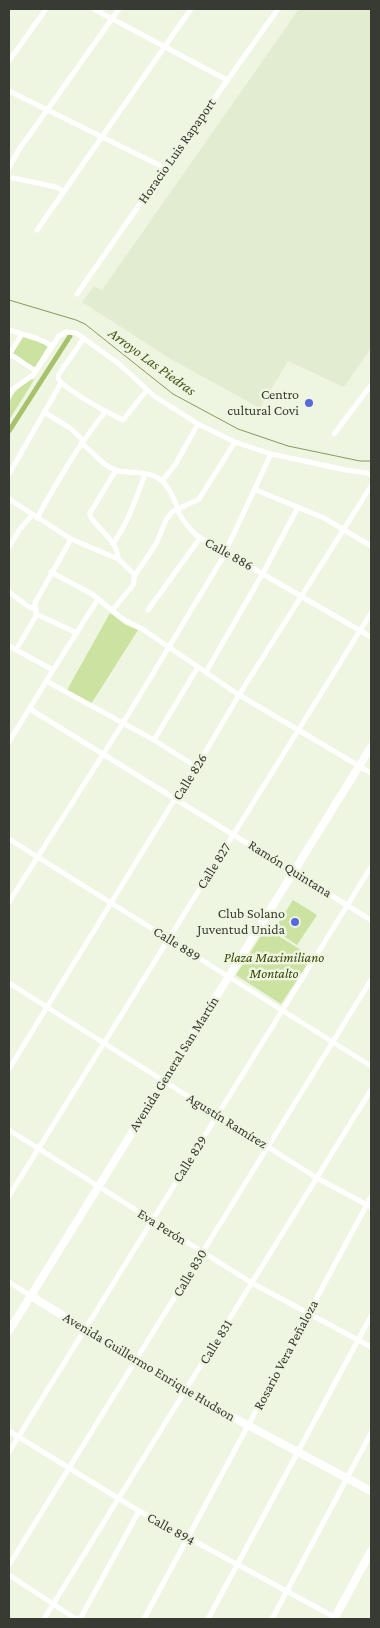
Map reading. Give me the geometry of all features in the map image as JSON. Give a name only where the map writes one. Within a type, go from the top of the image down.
[{"type":"main road","name":"Avenida General San Martín","points":[[9,1331],[371,748]]},
{"type":"main road","name":"Avenida Guillermo Enrique Hudson","points":[[31,1296],[137,1360],[185,1392],[371,1491]]},
{"type":"main road","points":[[336,1619],[371,1551]]},
{"type":"street","points":[[9,61],[46,9]]},
{"type":"street","points":[[94,9],[227,80]]},
{"type":"street","points":[[9,168],[18,151],[119,9]]},
{"type":"street","points":[[37,230],[191,9]]},
{"type":"street","name":"Horacio Luis Rapaport","points":[[77,294],[164,168],[278,9]]},
{"type":"street","points":[[9,91],[164,168]]},
{"type":"street","points":[[13,178],[56,187],[63,191]]},
{"type":"street","points":[[9,330],[36,338],[51,345]]},
{"type":"street","points":[[9,395],[13,389],[31,377],[51,345],[59,336],[66,332],[76,333],[118,363],[159,400],[198,424],[236,442],[271,454],[371,475]]},
{"type":"street","points":[[22,334],[9,354],[35,370]]},
{"type":"street","points":[[84,338],[59,374],[58,378],[61,383],[123,420],[147,390]]},
{"type":"street","points":[[9,474],[61,383]]},
{"type":"street","points":[[334,434],[371,385]]},
{"type":"street","points":[[9,547],[20,529],[34,516],[82,442],[106,411]]},
{"type":"street","points":[[44,412],[70,428],[105,465],[116,470],[153,475],[162,480],[175,465],[198,424]]},
{"type":"street","points":[[112,611],[133,585],[135,575],[156,544],[166,520],[178,508],[199,499],[236,442]]},
{"type":"street","points":[[9,902],[123,723],[226,552],[271,454]]},
{"type":"street","points":[[116,470],[90,513],[91,518],[113,544],[118,558]]},
{"type":"street","points":[[113,544],[134,506],[145,474]]},
{"type":"street","name":"Calle 886","points":[[162,480],[171,493],[182,518],[200,538],[371,637]]},
{"type":"street","name":"Calle 826","points":[[9,1069],[195,766],[200,761],[239,694],[371,486]]},
{"type":"street","points":[[256,490],[324,518],[371,546]]},
{"type":"street","points":[[9,499],[71,539],[118,558],[135,575]]},
{"type":"street","points":[[206,672],[263,573],[298,506]]},
{"type":"street","points":[[148,610],[200,538]]},
{"type":"street","points":[[16,650],[36,612],[35,603],[71,539]]},
{"type":"street","points":[[51,572],[87,591],[124,620],[141,628],[239,694],[371,773]]},
{"type":"street","points":[[9,592],[36,612],[77,633]]},
{"type":"street","points":[[9,742],[98,600]]},
{"type":"street","name":"Calle 827","points":[[9,1196],[371,613]]},
{"type":"street","points":[[9,646],[53,670]]},
{"type":"street","points":[[154,740],[198,667]]},
{"type":"street","points":[[46,681],[154,740],[195,766]]},
{"type":"street","name":"Ramón Quintana","points":[[30,708],[371,920]]},
{"type":"street","name":"Calle 889","points":[[9,839],[371,1066]]},
{"type":"street","name":"Calle 829","points":[[9,1452],[371,867]]},
{"type":"street","name":"Calle 830","points":[[9,1565],[371,980]]},
{"type":"street","name":"Agustín Ramírez","points":[[9,983],[318,1178],[369,1206]]},
{"type":"street","name":"Calle 831","points":[[44,1619],[371,1090]]},
{"type":"street","name":"Eva Perón","points":[[9,1130],[252,1283],[371,1347]]},
{"type":"street","name":"Rosario Vera Peñaloza","points":[[144,1619],[308,1314],[369,1206],[371,1197]]},
{"type":"street","name":"Avenida Guillermo Enrique Hudson","points":[[9,1282],[31,1296]]},
{"type":"street","points":[[208,1619],[371,1316]]},
{"type":"street","name":"Calle 894","points":[[9,1431],[118,1499],[336,1619]]},
{"type":"street","points":[[272,1619],[371,1433]]},
{"type":"street","points":[[80,1619],[139,1511]]},
{"type":"street","points":[[9,1575],[76,1619]]},
{"type":"shaded area","points":[[299,9],[371,9],[371,348],[344,387],[288,361],[260,408],[169,358],[82,302],[94,286],[102,290]]},
{"type":"green space","points":[[23,337],[45,344],[47,347],[34,369],[21,358],[12,354]]},
{"type":"green space","points":[[32,379],[34,380],[9,420],[13,395]]},
{"type":"green space","points":[[110,613],[126,625],[138,630],[91,704],[67,690]]},
{"type":"green space","name":"Club Solano Juventud Unida","points":[[293,900],[317,915],[297,945],[274,930]]},
{"type":"green space","name":"Plaza Maximiliano Montalto","points":[[266,928],[312,957],[281,1004],[236,975]]},
{"type":"waterway","name":"Arroyo Las Piedras","points":[[9,300],[85,324],[173,394],[238,429],[288,446],[360,461],[371,461]]},
{"type":"waterway","points":[[9,431],[70,336]]},
{"type":"place","name":"Centro cultural Covi","points":[[309,403]]},
{"type":"place","name":"Club Solano Juventud Unida","points":[[295,922]]}]
